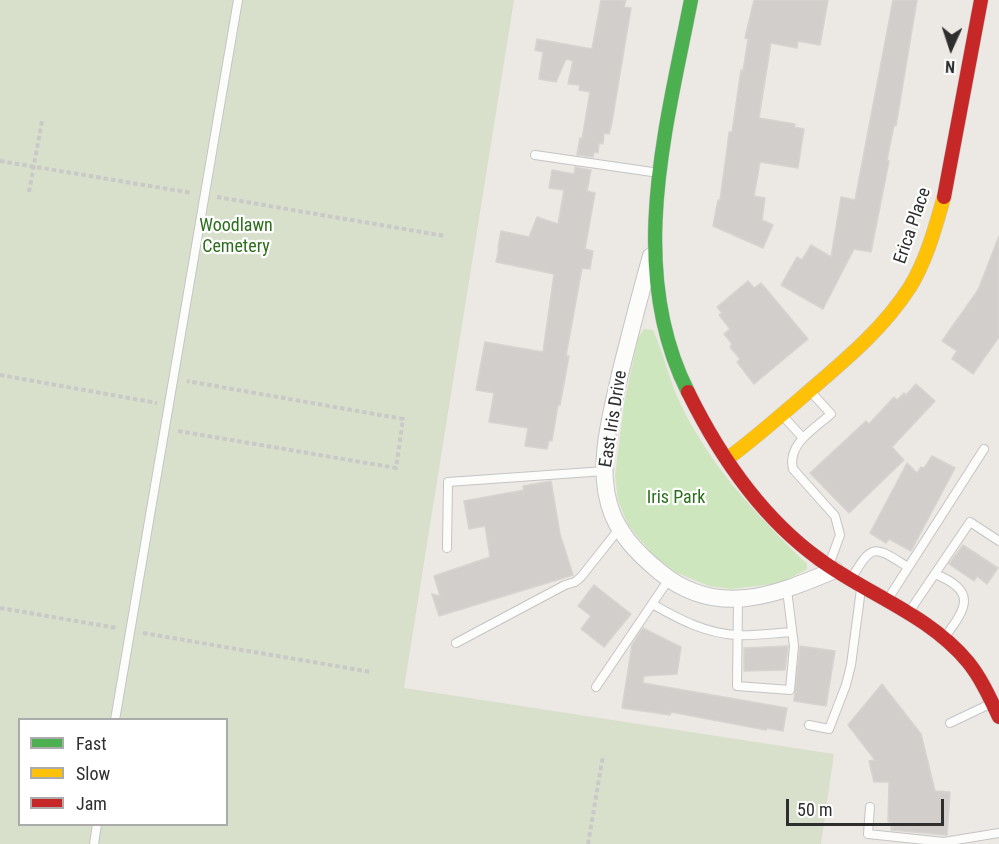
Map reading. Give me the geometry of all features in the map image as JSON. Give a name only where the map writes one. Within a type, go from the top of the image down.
[{"type":"street","name":"East Iris Drive","points":[[691,0],[660,174],[654,244],[661,316],[670,347],[693,404],[727,459],[773,518],[796,540],[832,567],[909,612],[945,637],[979,676],[999,717]]},
{"type":"street","name":"Erica Place","points":[[727,459],[849,357],[879,327],[910,286],[920,268],[937,223],[945,193],[981,0]]},
{"type":"street","name":"East Iris Drive","points":[[654,244],[611,415],[605,471],[609,504],[620,529],[633,547],[669,579],[698,593],[716,597],[738,599],[760,597],[787,590],[832,567]]},
{"type":"lane","points":[[115,718],[238,0]]},
{"type":"lane","points":[[535,155],[660,174]]},
{"type":"lane","points":[[810,391],[831,414],[797,444],[793,453],[793,469],[835,516],[838,523],[839,541],[832,567]]},
{"type":"lane","points":[[782,415],[803,438]]},
{"type":"lane","points":[[887,600],[984,449]]},
{"type":"lane","points":[[447,548],[448,482],[605,471]]},
{"type":"lane","points":[[909,612],[970,522],[999,541]]},
{"type":"lane","points":[[456,643],[565,585],[575,582],[620,529]]},
{"type":"lane","points":[[809,725],[829,729],[846,685],[851,664],[857,582],[863,558],[870,552],[883,551],[908,567]]},
{"type":"lane","points":[[935,574],[957,585],[964,599],[965,607],[962,615],[945,637]]},
{"type":"lane","points":[[596,687],[669,579]]},
{"type":"lane","points":[[738,599],[736,686],[790,690],[794,646],[787,590]]},
{"type":"lane","points":[[652,604],[694,626],[720,633],[737,635],[792,632]]},
{"type":"lane","points":[[950,723],[993,703]]},
{"type":"lane","points":[[870,807],[868,834],[944,842],[999,833]]},
{"type":"lane","points":[[94,844],[98,826]]},
{"type":"path","points":[[29,192],[42,121]]},
{"type":"path","points":[[0,160],[446,236]]},
{"type":"path","points":[[0,375],[169,405]]},
{"type":"path","points":[[165,429],[396,468],[403,418],[174,379]]},
{"type":"path","points":[[0,608],[371,672]]},
{"type":"path","points":[[588,844],[603,755]]},
{"type":"green space","name":"Woodlawn Cemetery","points":[[0,0],[514,0],[404,688],[834,754],[821,844],[0,844]]},
{"type":"green space","name":"Iris Park","points":[[644,329],[653,330],[680,403],[706,449],[736,490],[807,564],[807,569],[781,583],[731,589],[709,586],[675,572],[654,556],[628,525],[618,500],[615,476],[624,404],[638,338]]},
{"type":"building","points":[[601,0],[626,0],[624,7],[631,8],[609,134],[604,133],[603,144],[599,143],[598,153],[594,152],[593,157],[577,155],[590,92],[579,90],[580,85],[568,84],[573,61],[566,59],[556,82],[539,79],[543,52],[535,50],[537,39],[592,49]]},
{"type":"building","points":[[754,0],[828,0],[820,45],[798,41],[797,48],[771,43],[759,118],[795,124],[794,127],[804,129],[798,168],[760,162],[754,196],[765,198],[762,220],[773,225],[763,248],[713,226],[718,200],[720,200],[729,132],[732,132],[748,39],[745,38]]},
{"type":"building","points":[[893,0],[917,0],[896,126],[894,125],[871,252],[854,249],[823,309],[781,285],[797,257],[802,260],[811,245],[831,257],[841,197],[855,200]]},
{"type":"building","points":[[575,167],[591,170],[587,191],[595,193],[585,249],[593,251],[590,269],[582,268],[566,356],[569,356],[552,441],[549,440],[547,449],[525,446],[528,428],[489,422],[494,393],[476,390],[485,342],[543,352],[554,274],[496,262],[501,231],[529,237],[537,217],[558,224],[564,190],[549,188],[552,170],[574,174]]},
{"type":"building","points":[[999,236],[999,337],[973,374],[952,359],[957,351],[942,341],[978,290]]},
{"type":"building","points":[[748,281],[754,288],[761,283],[808,339],[754,384],[737,362],[740,359],[730,347],[732,344],[724,334],[730,329],[719,315],[722,313],[717,307]]},
{"type":"building","points":[[916,384],[935,401],[892,447],[904,460],[849,513],[810,473],[866,421],[869,424],[894,397],[897,400],[904,393],[906,395]]},
{"type":"building","points":[[932,456],[955,468],[911,551],[889,539],[886,543],[870,533],[907,463],[917,473],[921,467],[924,468]]},
{"type":"building","points":[[551,481],[560,534],[573,575],[439,616],[432,594],[440,596],[434,576],[490,557],[485,526],[469,529],[464,501],[524,490],[523,486]]},
{"type":"building","points":[[963,545],[998,568],[987,584],[977,576],[974,581],[949,564]]},
{"type":"building","points":[[594,585],[631,614],[604,647],[581,629],[591,616],[578,606]]},
{"type":"building","points":[[643,628],[681,647],[677,674],[644,676],[643,683],[787,708],[783,731],[767,728],[766,730],[671,712],[670,715],[622,708],[632,645]]},
{"type":"building","points":[[788,646],[785,670],[744,671],[744,648]]},
{"type":"building","points":[[800,646],[835,651],[826,706],[794,701]]},
{"type":"building","points":[[882,684],[921,734],[935,791],[950,792],[947,835],[891,830],[891,822],[888,822],[889,782],[874,782],[869,761],[875,760],[848,725]]},
{"type":"traffic: fast","points":[[688,392],[669,345],[659,297],[655,248],[657,198],[663,148],[691,0]]},
{"type":"traffic: slow","points":[[727,459],[841,363],[890,315],[910,287],[921,265],[944,197]]},
{"type":"traffic: jam","points":[[944,197],[981,0]]},
{"type":"traffic: jam","points":[[688,392],[713,439],[743,483],[778,524],[819,559],[916,618],[952,645],[977,675],[999,717]]}]
